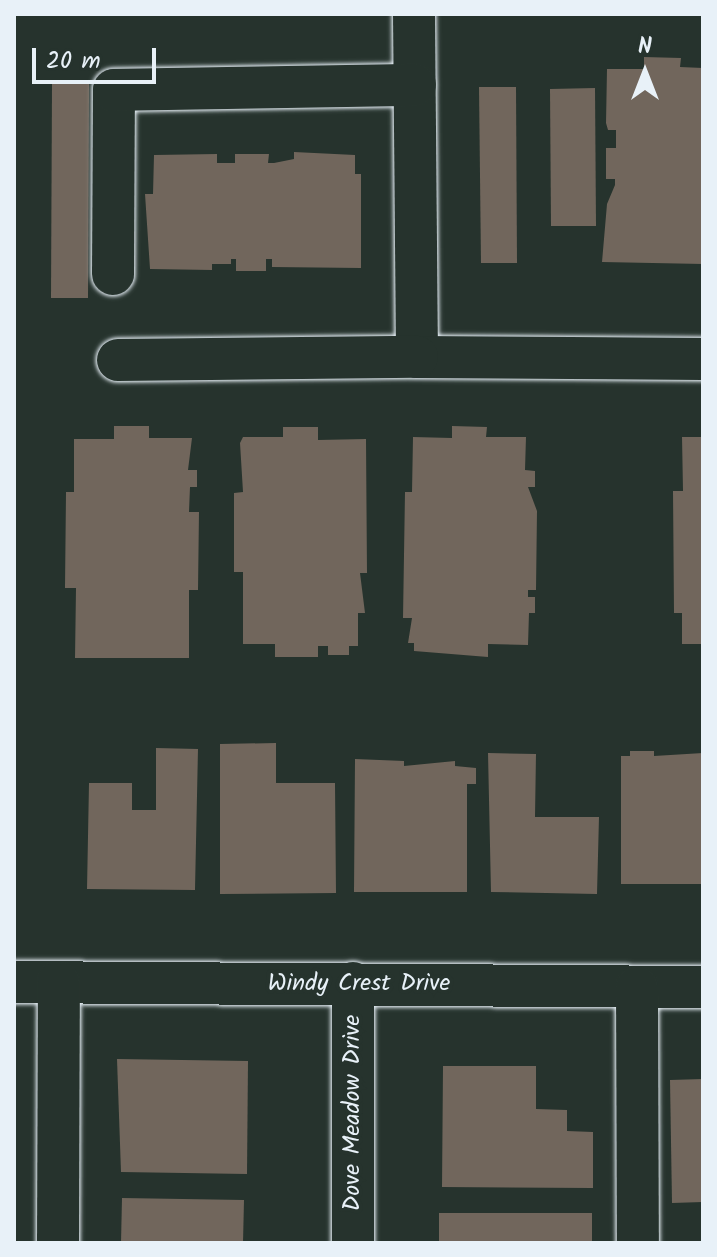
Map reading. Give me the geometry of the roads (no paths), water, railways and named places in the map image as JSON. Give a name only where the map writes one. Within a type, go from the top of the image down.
[{"type":"street","points":[[414,14],[417,357]]},
{"type":"street","points":[[113,274],[114,90],[415,85]]},
{"type":"street","points":[[118,360],[417,357],[703,359]]},
{"type":"street","name":"Windy Crest Drive","points":[[14,982],[703,987]]},
{"type":"street","points":[[58,1243],[59,982]]},
{"type":"street","name":"Dove Meadow Drive","points":[[353,983],[353,1243]]},
{"type":"street","points":[[637,987],[638,1243]]}]
